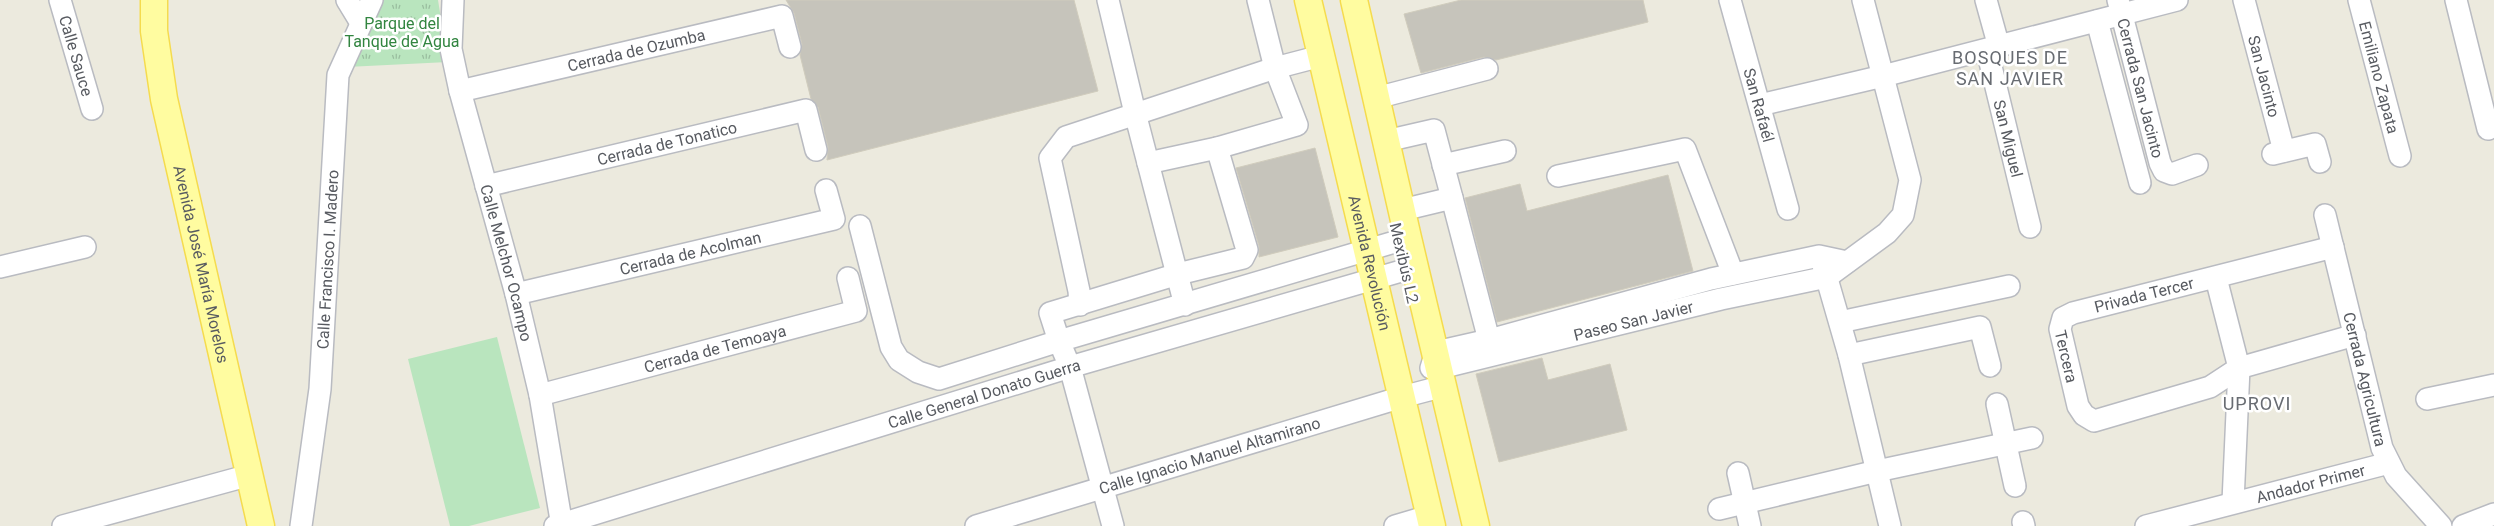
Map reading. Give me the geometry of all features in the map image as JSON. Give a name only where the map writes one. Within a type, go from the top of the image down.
[{"type":"main road","name":"Avenida José María Morelos","points":[[154,0],[154,31],[164,99],[261,526]]},
{"type":"main road","name":"Avenida Revolución","points":[[1308,0],[1321,56],[1388,245],[1394,272],[1428,381],[1476,526]]},
{"type":"main road","name":"Avenida Revolución","points":[[1350,2],[1376,98],[1402,210],[1388,245],[1394,272],[1428,381],[1435,523]]},
{"type":"street","name":"Calle Sauce","points":[[60,0],[92,109]]},
{"type":"street","points":[[347,0],[361,23]]},
{"type":"street","name":"Calle Francisco I. Madero","points":[[301,526],[320,389],[338,75],[372,0]]},
{"type":"street","name":"Calle Melchor Ocampo","points":[[453,0],[451,49],[460,91],[516,294],[540,395],[559,525]]},
{"type":"street","points":[[1108,0],[1185,305]]},
{"type":"street","points":[[1148,163],[1217,148],[1297,125],[1275,68],[1258,0]]},
{"type":"street","name":"Mexibús L2","points":[[1319,0],[1388,245]]},
{"type":"street","name":"San Rafaél","points":[[1730,0],[1788,209]]},
{"type":"street","name":"Paseo San Javier","points":[[1428,381],[1691,307],[1827,277],[1888,233],[1903,214],[1910,180],[1863,0]]},
{"type":"street","name":"San Miguel","points":[[1986,0],[1993,48],[2030,227]]},
{"type":"street","points":[[1760,105],[1883,76],[2097,21],[2120,8],[2177,0]]},
{"type":"street","name":"San Jacinto","points":[[2244,0],[2278,153],[2315,144],[2320,162]]},
{"type":"street","name":"Emiliano Zapata","points":[[2360,0],[2400,156]]},
{"type":"street","points":[[2456,0],[2488,129]]},
{"type":"street","name":"Mexibús L2","points":[[1350,2],[1388,245]]},
{"type":"street","name":"Cerrada San Jacinto","points":[[2120,8],[2160,163],[2164,171],[2172,174],[2197,166]]},
{"type":"street","name":"Cerrada de Ozumba","points":[[460,91],[782,16],[790,46]]},
{"type":"street","points":[[2097,21],[2140,183]]},
{"type":"street","points":[[1080,305],[1080,291],[1050,158],[1066,137],[1275,68],[1321,56]]},
{"type":"street","points":[[1376,98],[1487,69]]},
{"type":"street","name":"Cerrada de Tonatico","points":[[486,186],[806,110],[816,150]]},
{"type":"street","points":[[1386,141],[1434,130],[1488,340]]},
{"type":"street","points":[[1113,526],[1070,367],[1050,313],[1178,274],[1243,258],[1247,250],[1217,148]]},
{"type":"street","points":[[1558,176],[1685,148],[1734,274]]},
{"type":"street","points":[[1443,165],[1505,151]]},
{"type":"street","name":"Cerrada de Acolman","points":[[516,294],[834,219],[826,190]]},
{"type":"street","points":[[1402,210],[1452,198]]},
{"type":"street","name":"Cerrada Agricultura","points":[[2325,215],[2382,448],[2396,476],[2441,526]]},
{"type":"street","points":[[860,226],[891,347],[899,360],[918,372],[939,379],[1059,341],[1388,245]]},
{"type":"street","points":[[0,267],[85,247]]},
{"type":"street","name":"Privada Tercer","points":[[2073,312],[2216,278],[2332,247]]},
{"type":"street","points":[[1819,256],[1827,277],[1849,354],[1890,526]]},
{"type":"street","name":"Paseo San Javier","points":[[1428,381],[1488,340],[1734,274],[1819,256],[1847,262]]},
{"type":"street","name":"Calle General Donato Guerra","points":[[559,525],[1070,367],[1394,272]]},
{"type":"street","name":"Cerrada de Temoaya","points":[[540,395],[856,311],[848,278]]},
{"type":"street","points":[[2216,278],[2239,368],[2233,502]]},
{"type":"street","points":[[1685,286],[1691,307]]},
{"type":"street","points":[[1840,322],[2009,286]]},
{"type":"street","name":"Tercera","points":[[2073,312],[2063,318],[2060,329],[2078,406],[2084,415],[2094,421],[2210,387],[2239,368]]},
{"type":"street","points":[[1849,354],[1980,327],[1990,366]]},
{"type":"street","points":[[2239,368],[2355,335]]},
{"type":"street","points":[[1428,381],[1467,526]]},
{"type":"street","name":"Calle Ignacio Manuel Altamirano","points":[[976,526],[1104,488],[1428,381]]},
{"type":"street","points":[[2427,399],[2494,385]]},
{"type":"street","points":[[1997,404],[2016,486]]},
{"type":"street","points":[[1719,509],[1877,471],[2032,438]]},
{"type":"street","name":"Andador Primer","points":[[2146,526],[2389,463]]},
{"type":"street","points":[[1738,473],[1750,526]]},
{"type":"street","points":[[63,526],[250,475]]},
{"type":"street","points":[[2462,526],[2494,514]]},
{"type":"street","points":[[1396,526],[1435,523]]},
{"type":"green space","name":"Parque del Tanque de Agua","points":[[382,0],[438,0],[448,62],[347,67]]},
{"type":"green space","points":[[497,337],[540,508],[469,526],[450,526],[408,359]]},
{"type":"building","points":[[786,0],[1074,0],[1098,91],[827,160],[828,147],[818,107],[811,99],[800,55],[802,44],[794,13]]},
{"type":"building","points":[[1461,0],[1643,0],[1648,22],[1496,60],[1484,57],[1421,73],[1404,14]]},
{"type":"building","points":[[1315,148],[1338,237],[1259,257],[1259,246],[1236,168]]},
{"type":"building","points":[[1668,175],[1693,271],[1497,322],[1465,198],[1520,184],[1527,211]]},
{"type":"building","points":[[1542,358],[1548,380],[1610,364],[1627,430],[1499,462],[1476,374]]},
{"type":"district","name":"BOSQUES DE SAN JAVIER","points":[[2010,67]]},
{"type":"district","name":"UPROVI","points":[[2257,403]]}]
